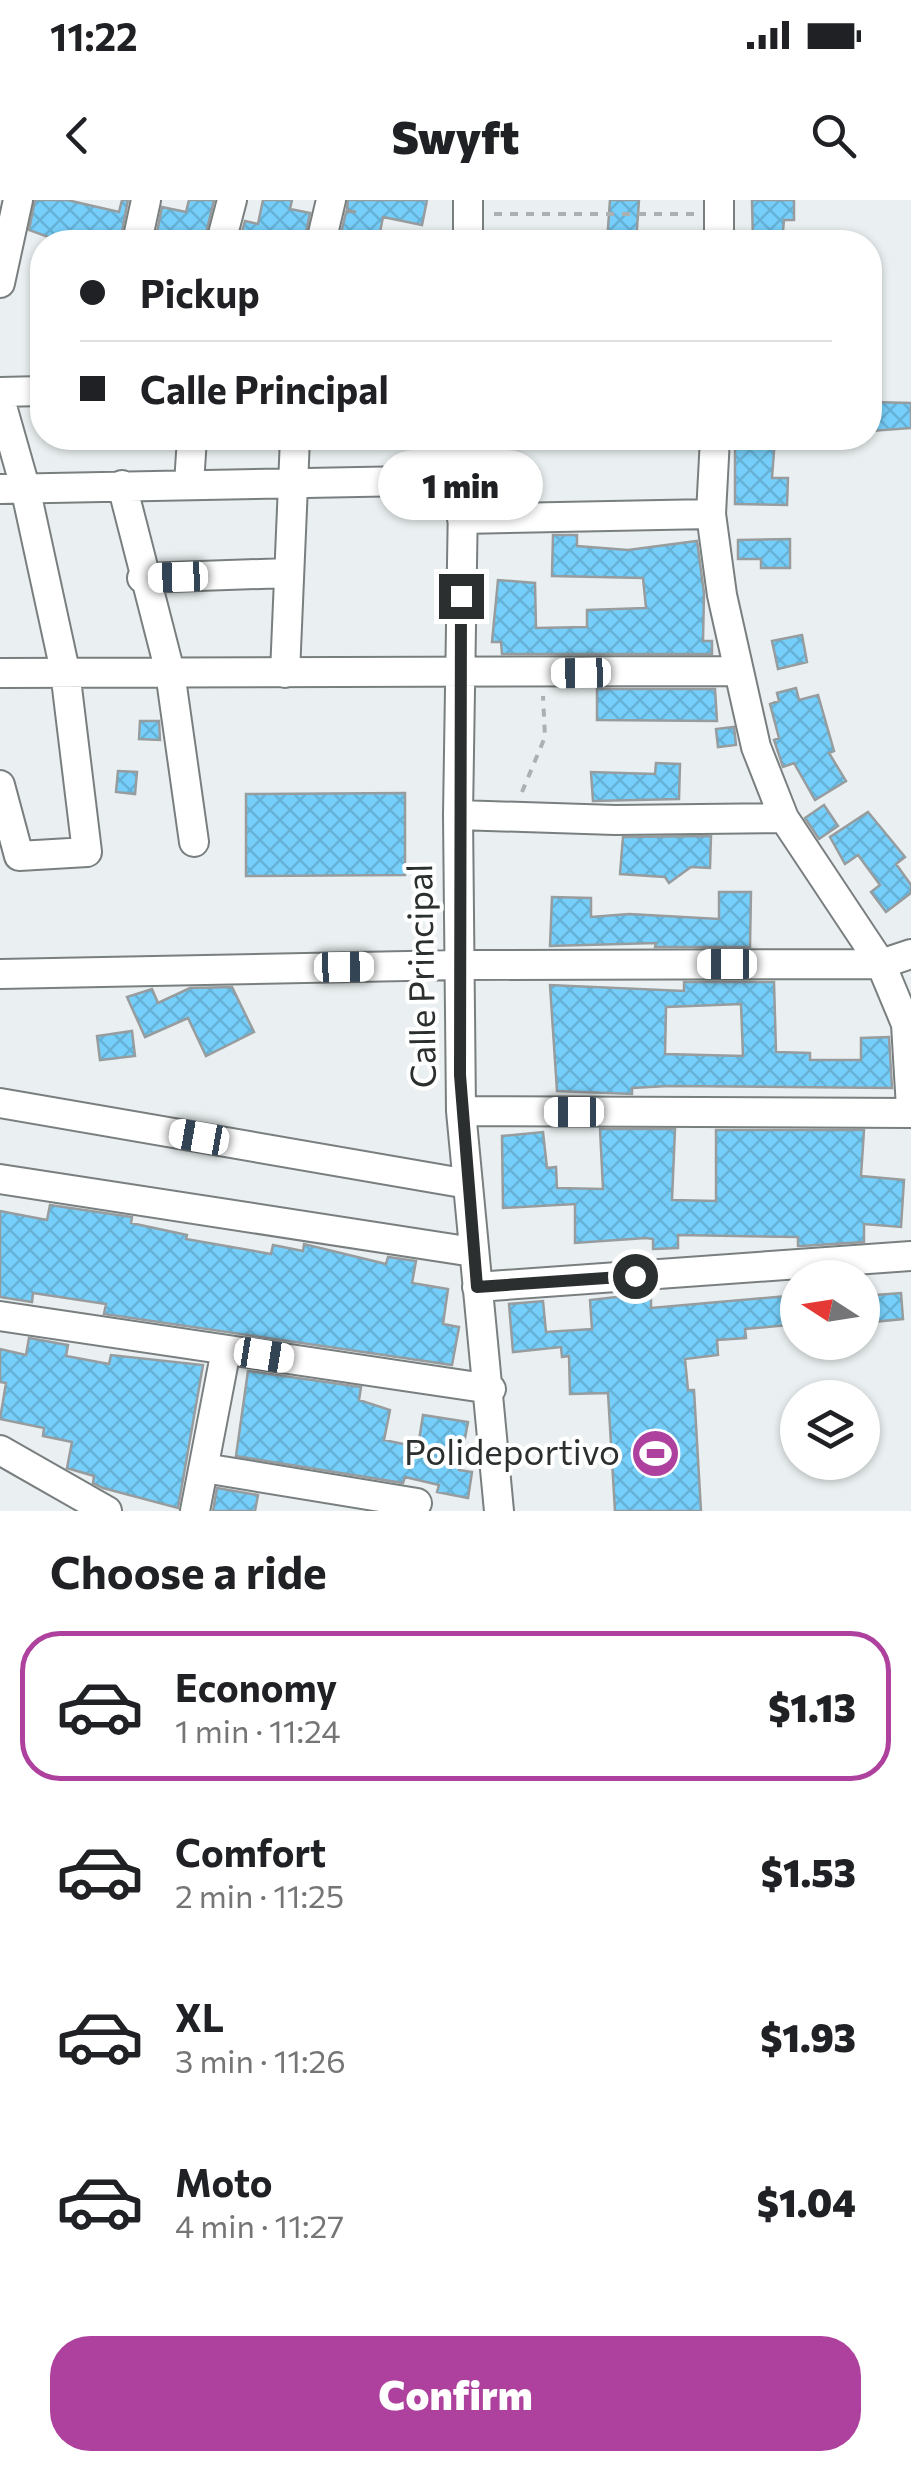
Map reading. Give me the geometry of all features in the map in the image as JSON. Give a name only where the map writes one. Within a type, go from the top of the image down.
[{"type":"street","points":[[0,283],[18,200]]},
{"type":"street","points":[[140,230],[146,200]]},
{"type":"street","points":[[225,230],[232,200]]},
{"type":"street","points":[[325,230],[331,200]]},
{"type":"street","points":[[0,785],[19,856],[86,852],[65,670],[13,488],[0,396],[30,393]]},
{"type":"street","points":[[189,484],[191,450]]},
{"type":"street","points":[[285,672],[294,450]]},
{"type":"street","name":"Calle Principal","points":[[464,450],[458,815],[462,1111],[500,1511]]},
{"type":"street","points":[[462,1111],[911,1110],[906,1024],[881,964],[784,818],[756,747],[738,671],[711,514],[714,450]]},
{"type":"street","points":[[13,488],[463,480]]},
{"type":"street","points":[[122,485],[142,578],[170,672],[194,842]]},
{"type":"street","points":[[462,518],[711,514]]},
{"type":"street","points":[[142,578],[288,573]]},
{"type":"street","points":[[0,673],[738,671]]},
{"type":"street","points":[[458,815],[615,820],[784,818]]},
{"type":"street","points":[[0,974],[458,965],[881,964],[911,954]]},
{"type":"street","points":[[0,1103],[468,1184]]},
{"type":"street","points":[[0,1178],[473,1252]]},
{"type":"street","points":[[477,1287],[911,1256]]},
{"type":"street","points":[[0,1316],[490,1389]]},
{"type":"street","points":[[194,1511],[226,1350]]},
{"type":"street","points":[[0,1450],[107,1511]]},
{"type":"street","points":[[204,1468],[417,1502]]},
{"type":"path","points":[[468,207],[719,219]]},
{"type":"path","points":[[516,816],[545,737],[542,673]]},
{"type":"building","points":[[35,200],[67,200],[119,212],[122,200],[128,200],[122,230],[29,230]]},
{"type":"building","points":[[189,200],[214,200],[207,230],[157,230],[162,207],[186,212]]},
{"type":"building","points":[[263,200],[292,200],[290,209],[310,213],[306,230],[242,230],[245,221],[258,224]]},
{"type":"building","points":[[348,200],[427,200],[422,225],[383,217],[380,230],[342,230],[346,212],[356,212],[347,210]]},
{"type":"building","points":[[610,200],[639,200],[637,230],[608,230]]},
{"type":"building","points":[[752,200],[794,200],[794,220],[784,220],[783,230],[753,230]]},
{"type":"building","points":[[882,402],[911,403],[911,428],[882,430]]},
{"type":"building","points":[[735,450],[774,450],[772,478],[788,478],[787,505],[735,504]]},
{"type":"building","points":[[553,535],[577,535],[577,546],[628,550],[697,541],[704,593],[703,641],[712,641],[712,654],[502,654],[501,642],[492,642],[498,580],[535,583],[536,628],[587,627],[587,610],[646,608],[643,578],[552,576]]},
{"type":"building","points":[[790,539],[790,568],[761,568],[761,559],[738,559],[738,540]]},
{"type":"building","points":[[802,635],[807,662],[778,669],[772,641]]},
{"type":"building","points":[[796,688],[799,700],[818,695],[834,751],[829,753],[846,781],[815,800],[794,763],[783,767],[774,740],[779,738],[770,704],[779,701],[777,693]]},
{"type":"building","points":[[597,689],[715,689],[717,721],[597,720]]},
{"type":"building","points":[[140,721],[159,721],[160,740],[139,739]]},
{"type":"building","points":[[734,727],[736,745],[718,747],[716,729]]},
{"type":"building","points":[[656,763],[680,764],[679,799],[593,801],[591,772],[655,774]]},
{"type":"building","points":[[118,771],[137,772],[135,794],[116,792]]},
{"type":"building","points":[[405,793],[405,875],[246,876],[246,794]]},
{"type":"building","points":[[824,805],[838,826],[819,839],[805,818]]},
{"type":"building","points":[[868,812],[905,857],[896,864],[911,885],[911,893],[886,912],[871,892],[880,885],[858,855],[845,864],[830,837]]},
{"type":"building","points":[[711,836],[710,868],[691,867],[669,883],[665,877],[620,874],[623,837]]},
{"type":"building","points":[[719,892],[751,892],[750,947],[655,947],[656,943],[550,946],[552,897],[591,898],[591,917],[629,914],[719,919]]},
{"type":"building","points":[[684,982],[774,982],[776,1052],[810,1053],[810,1060],[861,1060],[861,1038],[889,1037],[892,1088],[668,1086],[632,1088],[632,1094],[557,1091],[550,985],[684,991]],"holes":[[[741,1004],[743,1056],[665,1054],[666,1007]]]},
{"type":"building","points":[[232,987],[254,1032],[206,1056],[188,1018],[145,1037],[127,997],[152,989],[158,1003],[190,988]]},
{"type":"building","points":[[132,1031],[135,1056],[100,1060],[97,1036]]},
{"type":"building","points":[[600,1129],[675,1129],[672,1200],[716,1201],[716,1130],[864,1130],[861,1176],[904,1180],[901,1227],[864,1224],[864,1242],[802,1246],[798,1246],[798,1237],[678,1235],[678,1248],[653,1249],[653,1239],[646,1238],[575,1243],[575,1204],[503,1208],[502,1136],[543,1132],[547,1168],[556,1167],[557,1188],[603,1189]]},
{"type":"building","points":[[50,1205],[132,1217],[131,1223],[187,1235],[186,1239],[271,1254],[273,1245],[303,1251],[304,1244],[386,1264],[388,1257],[416,1261],[412,1283],[448,1289],[443,1324],[459,1327],[452,1365],[104,1314],[106,1304],[33,1293],[32,1302],[0,1297],[0,1211],[47,1220]]},
{"type":"building","points":[[651,1293],[651,1308],[780,1297],[780,1326],[745,1329],[746,1338],[717,1340],[718,1355],[685,1359],[688,1390],[694,1390],[701,1511],[615,1511],[608,1393],[570,1394],[569,1356],[562,1357],[561,1347],[513,1352],[509,1304],[543,1301],[546,1332],[592,1329],[590,1300]]},
{"type":"building","points":[[901,1293],[903,1319],[880,1321],[880,1295]]},
{"type":"building","points":[[29,1338],[68,1345],[66,1356],[109,1364],[111,1355],[203,1365],[178,1508],[93,1483],[94,1476],[67,1468],[72,1442],[43,1436],[44,1428],[0,1419],[6,1383],[0,1382],[0,1349],[26,1355]]},
{"type":"building","points":[[248,1371],[361,1387],[359,1400],[390,1410],[384,1440],[418,1447],[423,1415],[468,1422],[459,1470],[472,1472],[468,1498],[437,1492],[439,1485],[405,1477],[403,1483],[236,1456]]},
{"type":"building","points":[[217,1488],[258,1495],[255,1511],[213,1511]]},
{"type":"place","name":"Polideportivo","points":[[655,1453]]},
{"type":"route","points":[[461,596],[460,1075],[477,1287],[635,1276]]}]
